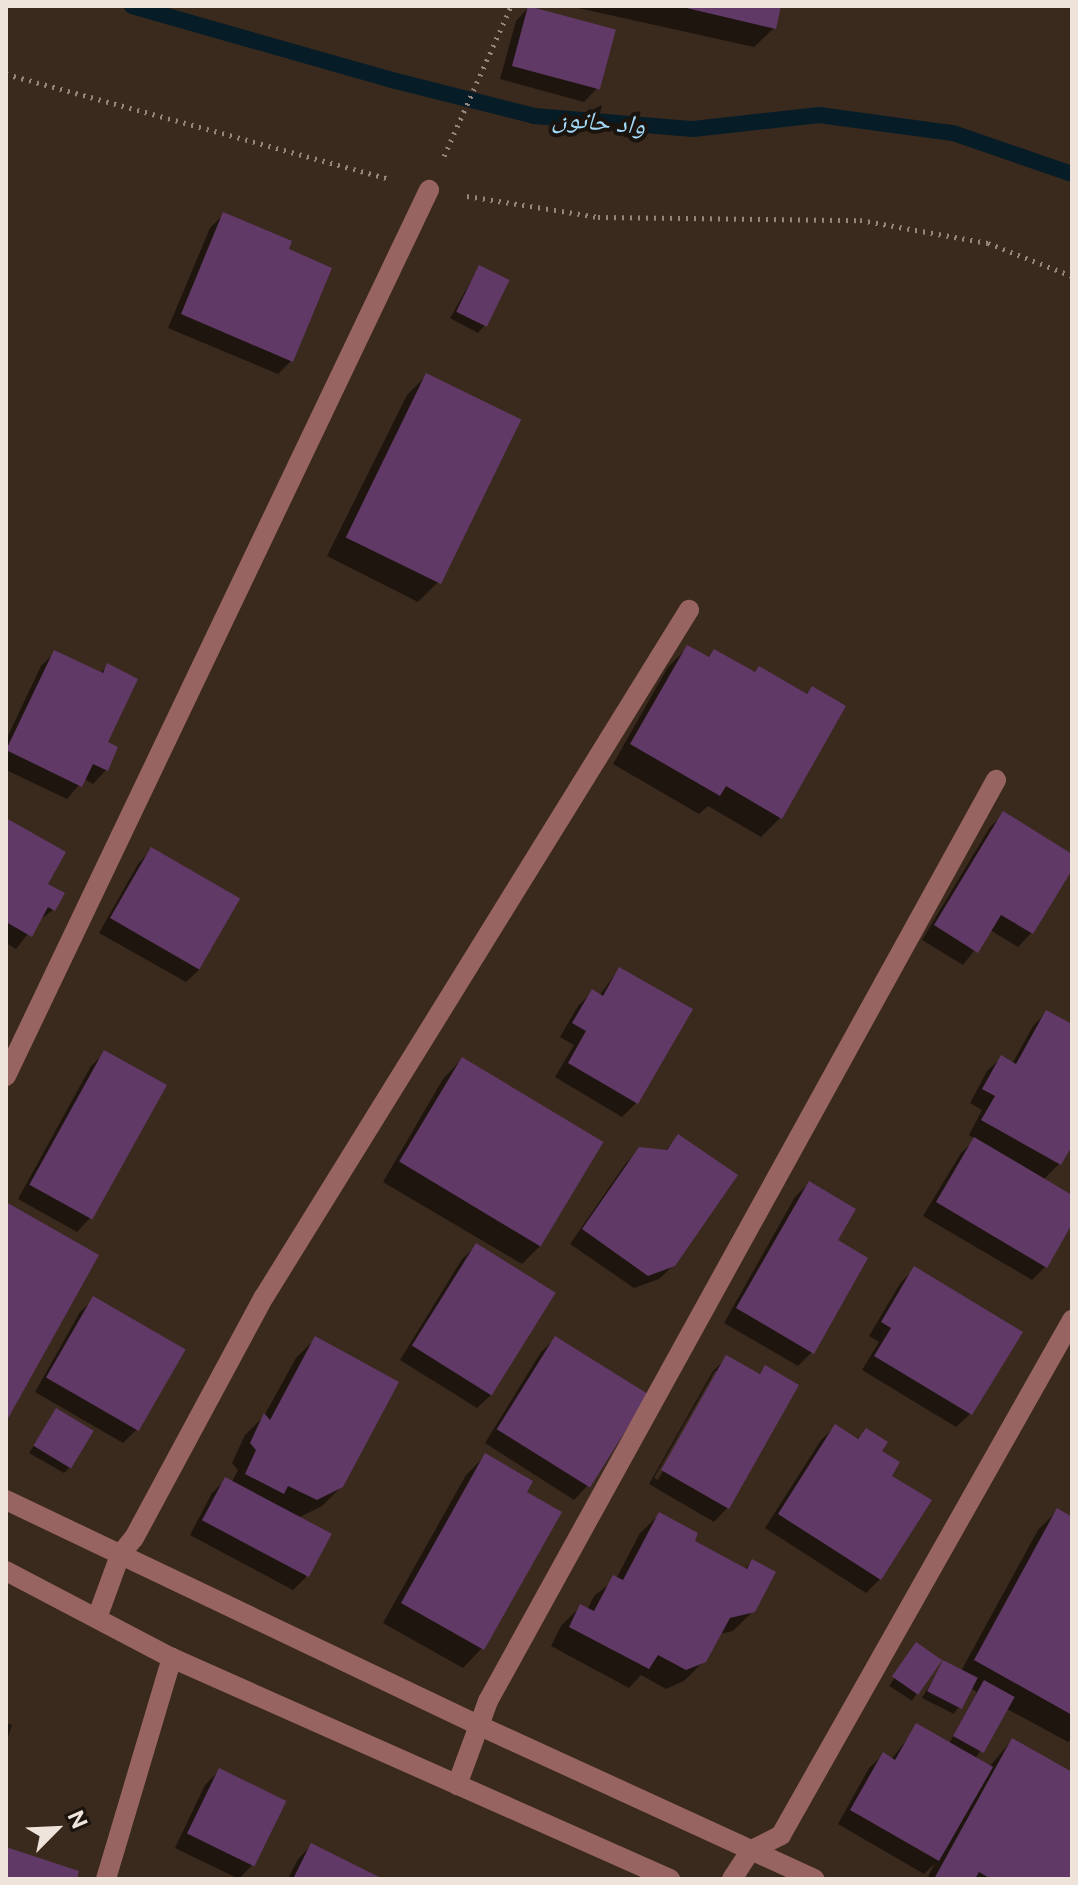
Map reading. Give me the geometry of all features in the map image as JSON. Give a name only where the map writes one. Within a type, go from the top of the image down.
[{"type":"street","points":[[6,1076],[429,190]]},
{"type":"street","points":[[97,1618],[120,1555],[134,1538],[264,1297],[689,610]]},
{"type":"street","points":[[457,1785],[478,1725],[996,780]]},
{"type":"street","points":[[732,1879],[750,1851],[781,1835],[1072,1320]]},
{"type":"street","points":[[6,1500],[478,1725],[814,1879]]},
{"type":"street","points":[[6,1571],[172,1658],[670,1879]]},
{"type":"street","points":[[106,1879],[172,1658]]},
{"type":"path","points":[[429,190],[511,6]]},
{"type":"path","points":[[6,74],[429,190],[598,217],[860,220],[988,243],[1072,276]]},
{"type":"building","points":[[528,6],[616,30],[600,89],[512,66]]},
{"type":"building","points":[[678,6],[781,6],[776,29]]},
{"type":"building","points":[[223,212],[292,241],[289,249],[332,268],[293,362],[181,314]]},
{"type":"building","points":[[479,265],[510,280],[487,327],[456,312]]},
{"type":"building","points":[[426,373],[521,419],[441,584],[346,537]]},
{"type":"building","points":[[687,645],[709,657],[714,649],[755,672],[759,666],[807,694],[812,686],[846,706],[782,819],[726,786],[720,796],[630,744]]},
{"type":"building","points":[[54,650],[103,673],[107,663],[138,679],[108,742],[118,747],[108,771],[93,764],[82,787],[6,750]]},
{"type":"building","points":[[1003,811],[1072,854],[1072,870],[1033,934],[1001,915],[978,953],[934,925]]},
{"type":"building","points":[[6,818],[66,852],[48,884],[65,893],[55,911],[48,907],[32,937],[6,922]]},
{"type":"building","points":[[151,847],[240,898],[199,970],[110,918]]},
{"type":"building","points":[[619,967],[693,1009],[638,1104],[568,1063],[586,1031],[572,1023],[592,989],[603,996]]},
{"type":"building","points":[[1046,1010],[1072,1024],[1072,1146],[1061,1165],[981,1120],[995,1096],[982,1089],[1001,1055],[1016,1064]]},
{"type":"building","points":[[104,1050],[167,1085],[92,1220],[29,1185]]},
{"type":"building","points":[[462,1057],[603,1142],[541,1247],[399,1162]]},
{"type":"building","points":[[678,1134],[738,1175],[675,1266],[648,1276],[582,1229],[639,1147],[667,1150]]},
{"type":"building","points":[[974,1137],[1072,1195],[1072,1224],[1047,1268],[936,1202]]},
{"type":"building","points":[[809,1181],[856,1209],[838,1240],[868,1258],[814,1354],[736,1308]]},
{"type":"building","points":[[6,1202],[99,1255],[6,1422]]},
{"type":"building","points":[[476,1243],[556,1293],[492,1395],[412,1346]]},
{"type":"building","points":[[914,1266],[1023,1332],[972,1415],[874,1356],[891,1328],[881,1322]]},
{"type":"building","points":[[93,1296],[186,1350],[139,1431],[46,1377]]},
{"type":"building","points":[[315,1336],[399,1382],[343,1487],[317,1500],[288,1486],[284,1494],[245,1474],[256,1450],[250,1443],[264,1413],[270,1420]]},
{"type":"building","points":[[555,1336],[648,1394],[590,1488],[497,1429]]},
{"type":"building","points":[[726,1355],[760,1374],[765,1365],[799,1385],[729,1509],[661,1470]]},
{"type":"building","points":[[56,1408],[94,1431],[71,1468],[33,1446]]},
{"type":"building","points":[[835,1424],[858,1439],[866,1428],[888,1442],[882,1451],[900,1462],[892,1476],[932,1500],[881,1580],[778,1514]]},
{"type":"building","points":[[485,1453],[533,1481],[527,1492],[562,1512],[484,1650],[401,1603]]},
{"type":"building","points":[[225,1477],[332,1534],[309,1577],[202,1520]]},
{"type":"building","points":[[1057,1508],[1072,1517],[1072,1715],[974,1660]]},
{"type":"building","points":[[659,1512],[698,1533],[695,1541],[747,1569],[752,1559],[776,1572],[755,1612],[730,1618],[706,1662],[686,1670],[658,1655],[649,1669],[569,1627],[580,1604],[594,1611],[613,1575],[623,1580]]},
{"type":"building","points":[[916,1642],[942,1660],[918,1695],[892,1676]]},
{"type":"building","points":[[943,1660],[978,1678],[962,1709],[927,1691]]},
{"type":"building","points":[[984,1680],[1015,1697],[984,1753],[953,1736]]},
{"type":"building","points":[[916,1723],[993,1767],[939,1861],[850,1810],[883,1752],[895,1760]]},
{"type":"building","points":[[1012,1738],[1072,1772],[1072,1879],[991,1879],[979,1872],[975,1879],[934,1879]]},
{"type":"building","points":[[219,1768],[286,1801],[254,1866],[187,1834]]},
{"type":"building","points":[[311,1843],[383,1879],[293,1879]]},
{"type":"building","points":[[6,1847],[79,1871],[77,1879],[6,1879]]},
{"type":"waterway","name":"واد حانون","points":[[132,6],[396,81],[534,116],[693,129],[819,115],[953,133],[1072,174]]}]
